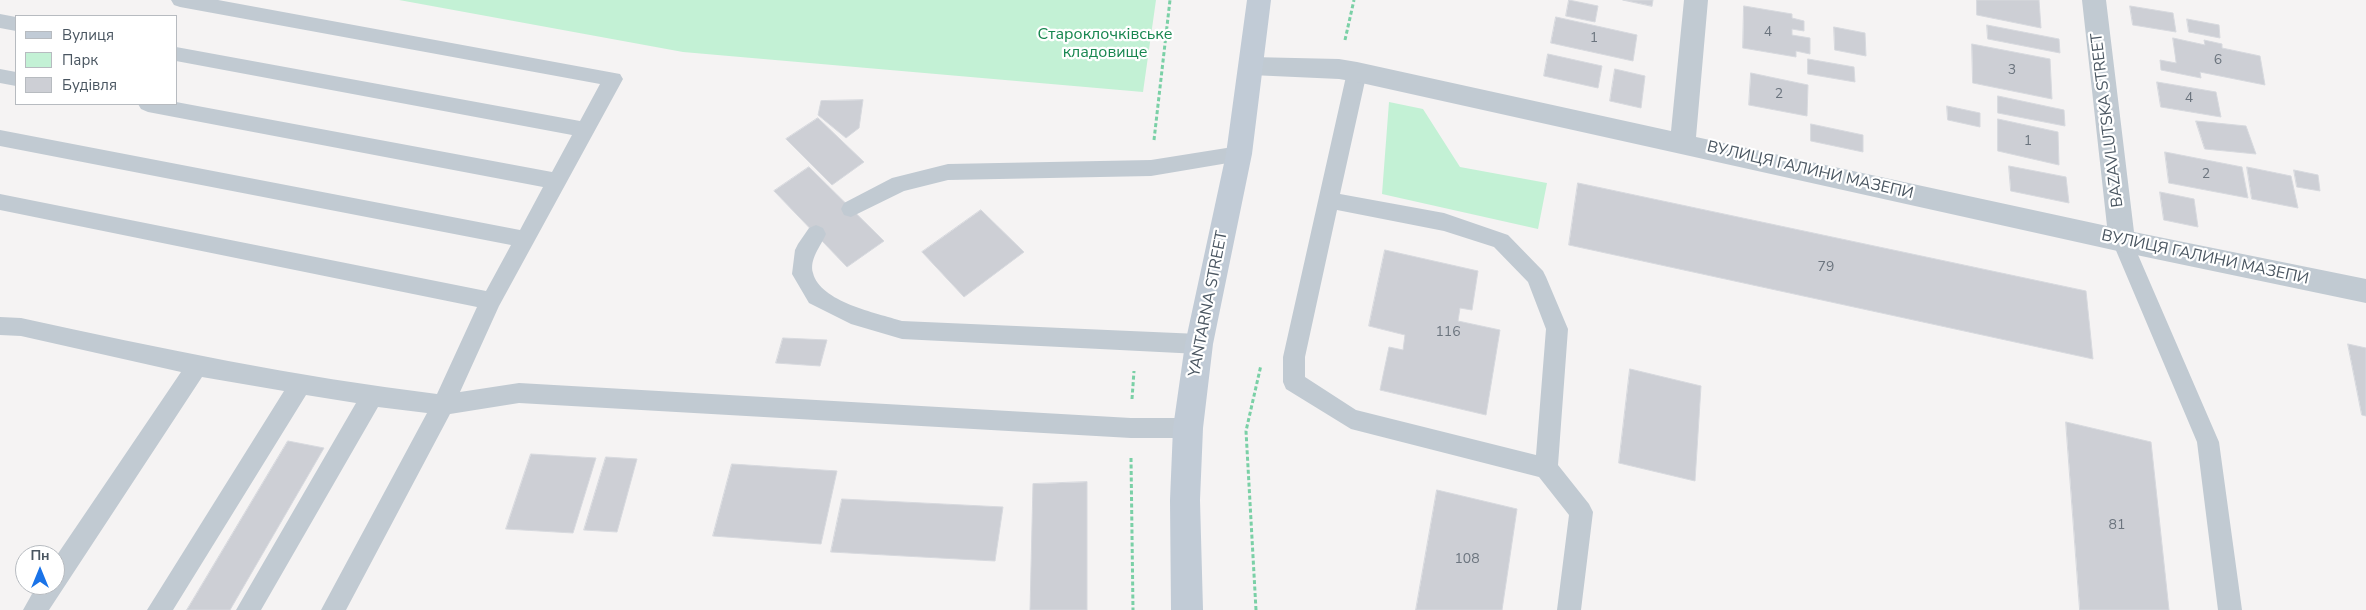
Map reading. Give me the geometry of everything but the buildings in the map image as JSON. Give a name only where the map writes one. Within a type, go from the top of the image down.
[{"type":"main road","name":"YANTARNA STREET","points":[[1187,610],[1185,500],[1188,428],[1198,344],[1239,154],[1259,0]]},
{"type":"street","points":[[1683,143],[1696,0]]},
{"type":"street","name":"BAZAVLUTSKA STREET","points":[[2094,0],[2122,241]]},
{"type":"street","name":"ВУЛИЦЯ ГАЛИНИ МАЗЕПИ","points":[[1251,66],[1339,68],[2122,241],[2366,291]]},
{"type":"lane","points":[[180,0],[613,78],[491,301],[443,405],[333,610]]},
{"type":"lane","points":[[0,21],[15,24]]},
{"type":"lane","points":[[178,54],[585,130]]},
{"type":"lane","points":[[1357,72],[1294,357],[1294,382],[1352,419],[1546,468],[1581,512],[1569,610]]},
{"type":"lane","points":[[0,76],[15,79]]},
{"type":"lane","points":[[153,105],[557,181]]},
{"type":"lane","points":[[0,138],[524,239]]},
{"type":"lane","points":[[851,208],[898,184],[948,172],[1151,168],[1239,154]]},
{"type":"lane","points":[[1329,200],[1444,222],[1501,241],[1536,277],[1557,329],[1546,468]]},
{"type":"lane","points":[[0,202],[491,301]]},
{"type":"lane","points":[[816,234],[805,250],[802,274],[816,297],[851,315],[902,330],[1198,344]]},
{"type":"lane","points":[[2122,241],[2208,442],[2230,610]]},
{"type":"lane","points":[[0,326],[21,327],[197,366],[300,385],[443,405],[520,393],[1131,428],[1188,428]]},
{"type":"lane","points":[[65,564],[197,366]]},
{"type":"lane","points":[[159,610],[300,385]]},
{"type":"lane","points":[[248,610],[372,396]]},
{"type":"lane","points":[[35,610],[45,595]]},
{"type":"path","points":[[1151,168],[1170,0]]},
{"type":"path","points":[[1133,610],[1131,428],[1135,341]]},
{"type":"green space","name":"Староклочківське кладовище","points":[[399,0],[1156,0],[1143,92],[683,52]]},
{"type":"green space","points":[[1389,102],[1423,109],[1460,167],[1547,183],[1538,229],[1382,194]]}]
